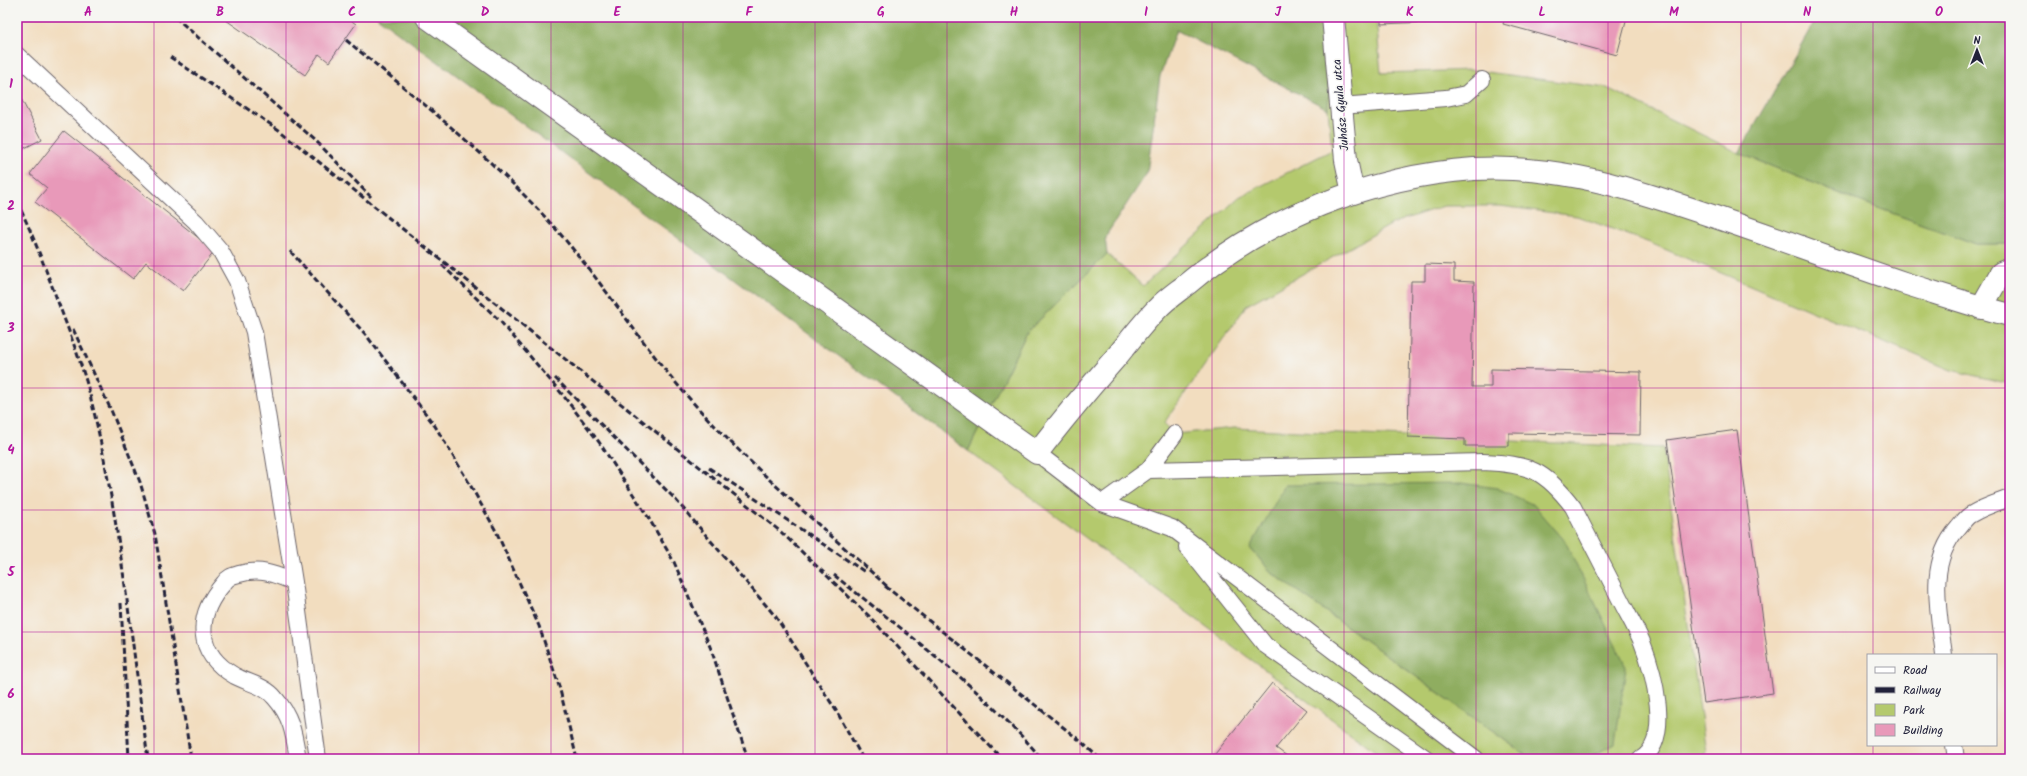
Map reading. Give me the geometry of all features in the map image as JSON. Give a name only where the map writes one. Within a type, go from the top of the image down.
[{"type":"street","points":[[427,17],[1038,453],[1067,414],[1158,307],[1212,263],[1277,223],[1353,193],[1422,176],[1476,169],[1535,171],[1588,179],[1635,191],[1981,308],[2010,315]]},
{"type":"street","name":"Juhász Gyula utca","points":[[1333,17],[1346,160],[1353,193]]},
{"type":"street","points":[[1981,308],[2001,273],[2010,269]]},
{"type":"lane","points":[[17,56],[196,222],[220,250],[237,281],[254,332],[294,582],[318,759]]},
{"type":"lane","points":[[1340,106],[1446,98],[1466,94],[1482,80]]},
{"type":"lane","points":[[1102,503],[1148,470],[1175,434]]},
{"type":"lane","points":[[1038,453],[1102,503],[1172,528],[1476,759]]},
{"type":"lane","points":[[1148,470],[1483,462],[1527,467],[1544,475],[1560,490],[1573,507],[1642,642],[1653,677],[1658,710],[1658,728],[1654,744],[1641,759]]},
{"type":"lane","points":[[1944,654],[1937,590],[1938,564],[1944,547],[1969,516],[1985,506],[2010,498]]},
{"type":"lane","points":[[1172,528],[1265,645],[1427,759]]},
{"type":"lane","points":[[294,582],[271,573],[252,570],[228,578],[213,596],[204,617],[204,643],[214,660],[235,676],[258,686],[275,697],[293,725],[298,759]]},
{"type":"lane","points":[[1954,746],[1956,759]]},
{"type":"green space","points":[[377,17],[1327,17],[1331,48],[1328,109],[1176,30],[1160,76],[1147,173],[1105,237],[1107,254],[1027,332],[968,451]]},
{"type":"green space","points":[[1327,17],[1376,17],[1381,73],[1471,70],[1607,88],[1739,153],[1835,192],[1976,244],[2010,244],[2010,384],[1951,370],[1650,243],[1577,216],[1500,206],[1444,206],[1396,222],[1247,305],[1164,423],[1175,434],[1234,428],[1663,448],[1706,752],[1694,759],[1585,759],[1615,744],[1250,548],[1272,573],[1531,759],[1386,759],[968,451],[1027,332],[1107,254],[1143,286],[1239,197],[1332,150],[1328,109],[1331,48]]},
{"type":"green space","points":[[1817,17],[2010,17],[2010,244],[1976,244],[1835,192],[1739,153]]},
{"type":"green space","points":[[1461,483],[1497,488],[1534,505],[1565,541],[1626,667],[1615,744],[1585,759],[1531,759],[1272,573],[1250,548],[1285,485]]},
{"type":"building","points":[[229,17],[346,17],[356,24],[329,62],[319,54],[305,75],[226,20]]},
{"type":"building","points":[[1381,17],[1427,17],[1428,22],[1381,24]]},
{"type":"building","points":[[1505,17],[1627,17],[1617,55],[1503,24]]},
{"type":"building","points":[[17,91],[42,139],[17,152]]},
{"type":"building","points":[[64,131],[215,251],[183,291],[146,262],[133,279],[35,202],[47,188],[30,174]]},
{"type":"building","points":[[1425,264],[1454,265],[1454,281],[1474,282],[1472,387],[1491,387],[1491,369],[1641,372],[1640,435],[1509,433],[1509,446],[1465,446],[1465,439],[1408,437],[1411,281],[1425,281]]},
{"type":"building","points":[[1737,430],[1773,693],[1704,703],[1667,440]]},
{"type":"building","points":[[1272,683],[1307,710],[1276,748],[1291,759],[1211,759]]},
{"type":"building","points":[[1917,756],[1918,759],[1904,759],[1904,758]]},
{"type":"railway","points":[[175,17],[315,140],[371,197]]},
{"type":"railway","points":[[346,40],[435,113],[521,192],[572,248],[664,368],[697,407],[767,477],[889,588]]},
{"type":"railway","points":[[170,57],[279,130],[781,532],[868,615],[1002,759]]},
{"type":"railway","points":[[17,202],[55,294],[89,391],[116,528],[130,620],[148,759]]},
{"type":"railway","points":[[290,251],[366,335],[435,426],[468,481],[496,531],[539,626],[559,686],[577,759]]},
{"type":"railway","points":[[442,265],[500,321],[562,394],[599,442],[648,517],[674,562],[711,649],[748,759]]},
{"type":"railway","points":[[73,329],[111,410],[140,482],[155,534],[191,759]]},
{"type":"railway","points":[[555,378],[675,499],[776,617],[837,712],[863,759]]},
{"type":"railway","points":[[709,468],[865,572]]},
{"type":"railway","points":[[834,575],[916,640],[969,685],[1019,733],[1042,759]]},
{"type":"railway","points":[[885,586],[1078,739],[1100,759]]},
{"type":"railway","points":[[121,603],[129,759]]}]
